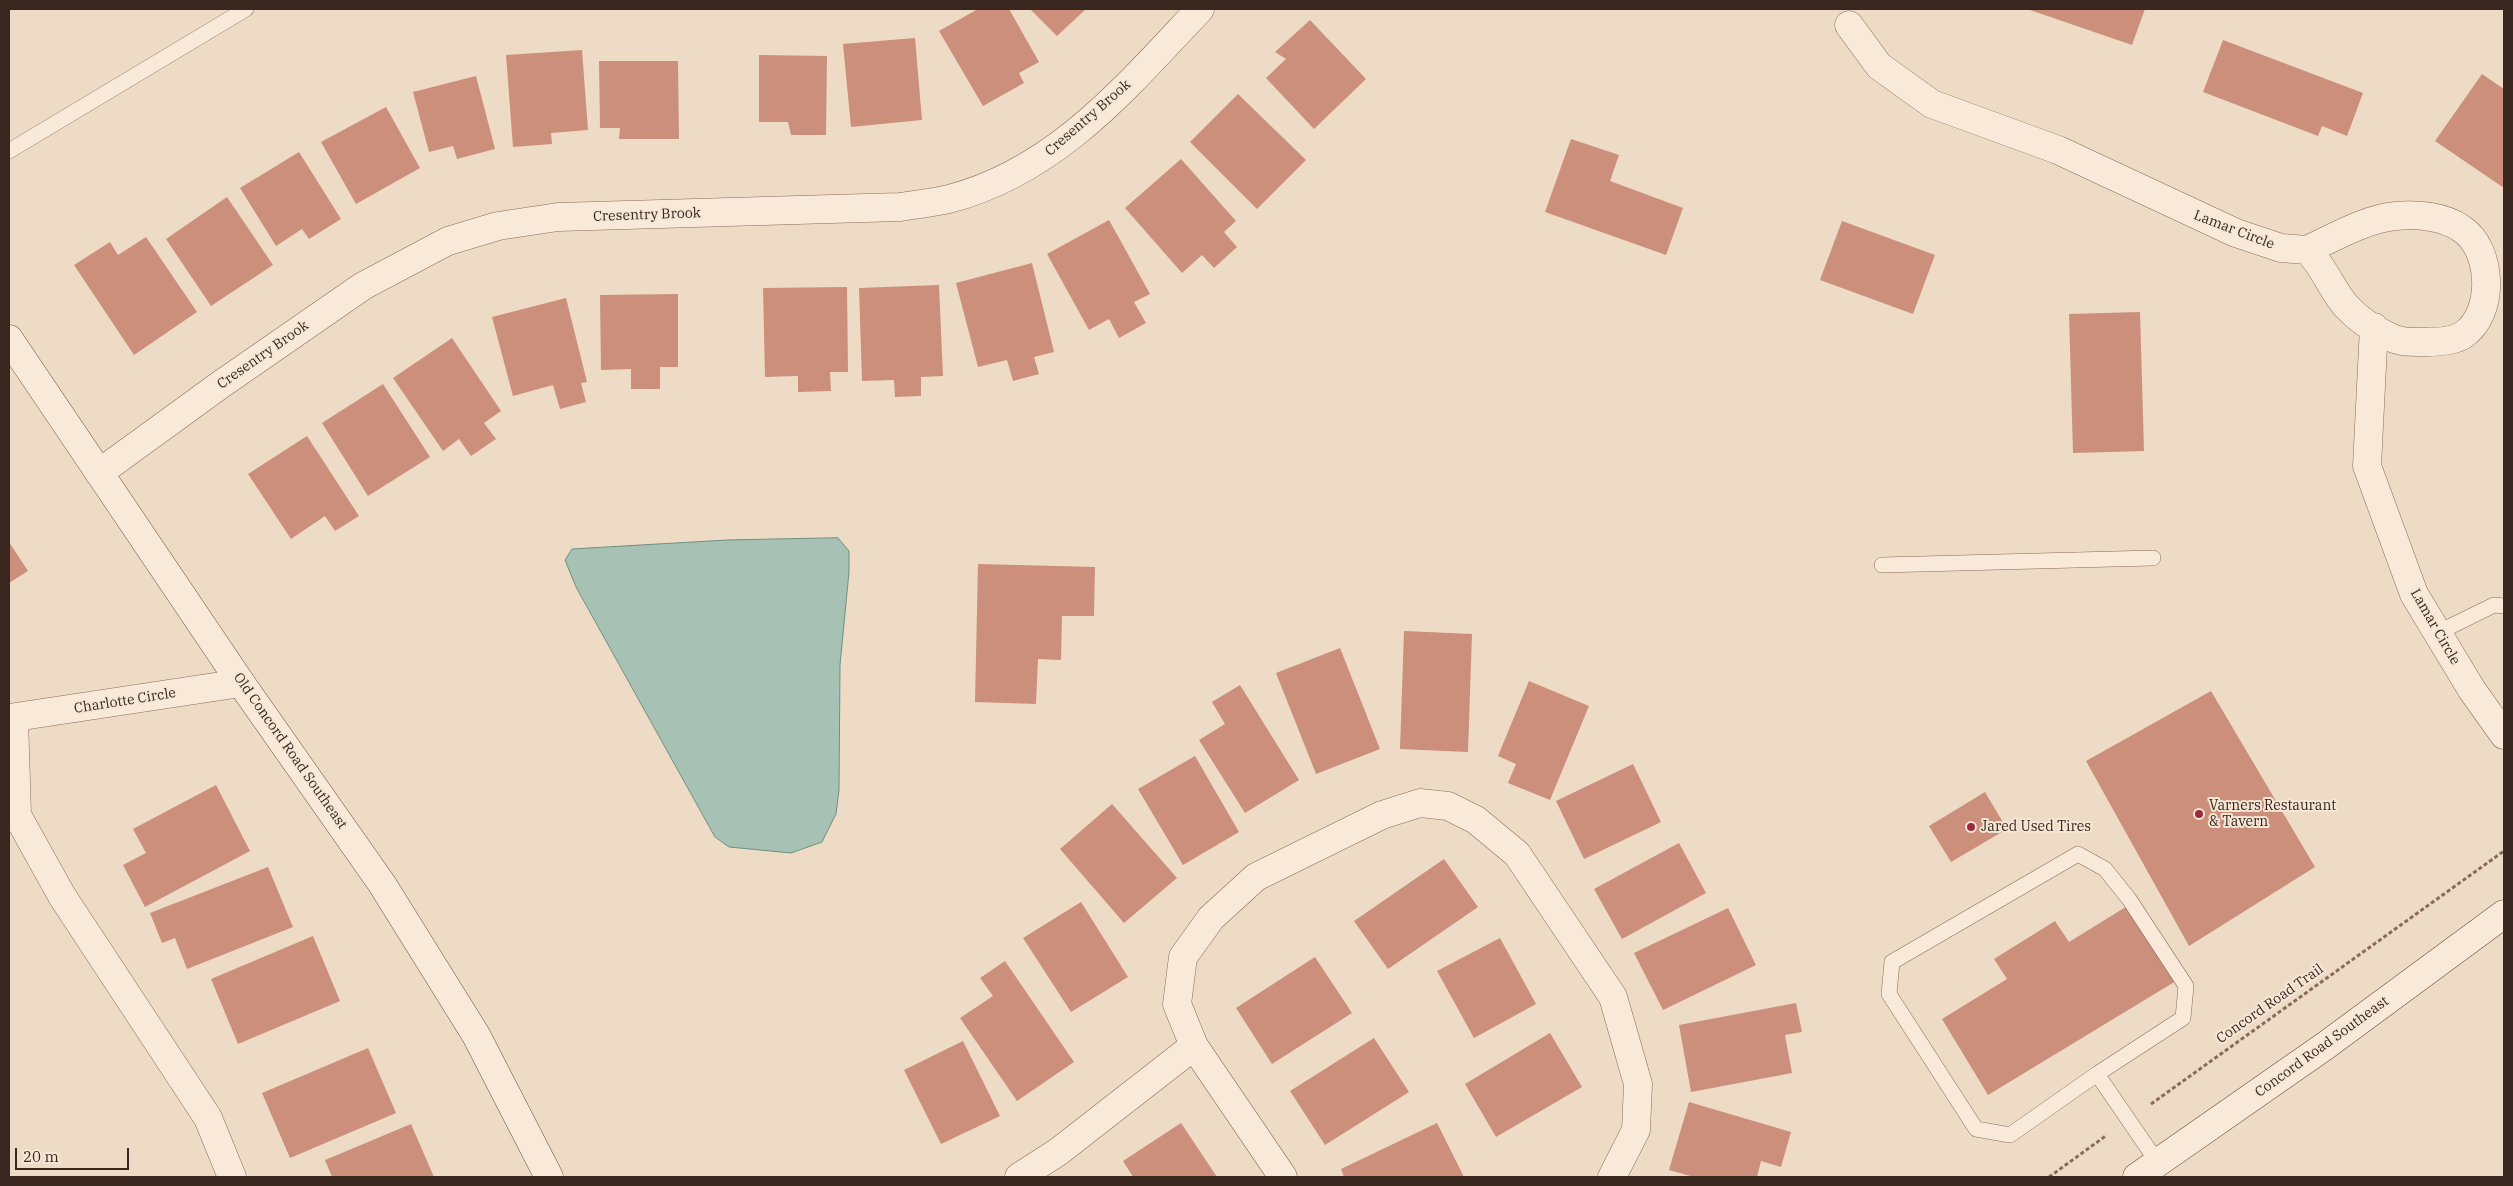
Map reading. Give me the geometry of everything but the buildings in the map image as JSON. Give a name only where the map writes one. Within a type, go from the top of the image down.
[{"type":"street","name":"Cresentry Brook","points":[[99,473],[220,385],[363,286],[448,241],[498,226],[558,217],[900,207],[950,199],[1005,178],[1049,154],[1089,121],[1140,73],[1200,9]]},
{"type":"street","name":"Lamar Circle","points":[[1848,25],[1879,66],[1932,104],[2058,150],[2236,233],[2281,248],[2308,250]]},
{"type":"street","points":[[2395,216],[2422,216],[2444,220],[2462,229],[2472,238],[2481,254],[2486,284],[2483,309],[2475,326],[2462,336],[2434,342],[2409,342],[2393,338],[2360,319],[2345,305],[2316,258],[2308,250],[2361,226],[2395,216]]},
{"type":"street","name":"Lamar Circle","points":[[2374,327],[2367,466],[2414,594],[2472,690],[2504,735]]},
{"type":"street","name":"Old Concord Road Southeast","points":[[9,339],[241,683],[346,832],[430,959],[476,1035],[549,1177]]},
{"type":"street","name":"Charlotte Circle","points":[[11,718],[241,683]]},
{"type":"street","points":[[11,718],[17,815],[62,896],[208,1118],[232,1177]]},
{"type":"street","points":[[1283,1177],[1194,1046],[1177,1004],[1183,957],[1211,918],[1256,877],[1382,815],[1420,803],[1448,806],[1476,820],[1517,854],[1613,997],[1638,1084],[1636,1130],[1612,1177]]},
{"type":"street","name":"Concord Road Southeast","points":[[2147,1170],[2325,1046],[2504,914]]},
{"type":"street","points":[[1019,1177],[1058,1152],[1194,1046]]},
{"type":"lane","points":[[9,151],[246,9]]},
{"type":"lane","points":[[1882,566],[2153,558]]},
{"type":"lane","points":[[2438,633],[2494,604],[2504,606]]},
{"type":"lane","points":[[2078,854],[2105,869],[2129,899],[2186,986],[2183,1018],[2097,1074],[2010,1135],[1976,1129],[1889,994],[1892,962],[2078,854]]},
{"type":"lane","points":[[2097,1074],[2128,1120],[2147,1170]]},
{"type":"path","name":"Concord Road Trail","points":[[2049,1177],[2504,851]]},
{"type":"shaded area","points":[[838,538],[849,551],[849,572],[840,665],[839,790],[836,814],[822,842],[791,853],[729,847],[715,837],[576,587],[565,560],[572,549],[727,540]]},
{"type":"place","name":"Varners Restaurant & Tavern","points":[[2199,814]]},
{"type":"place","name":"Jared Used Tires","points":[[1971,827]]}]
